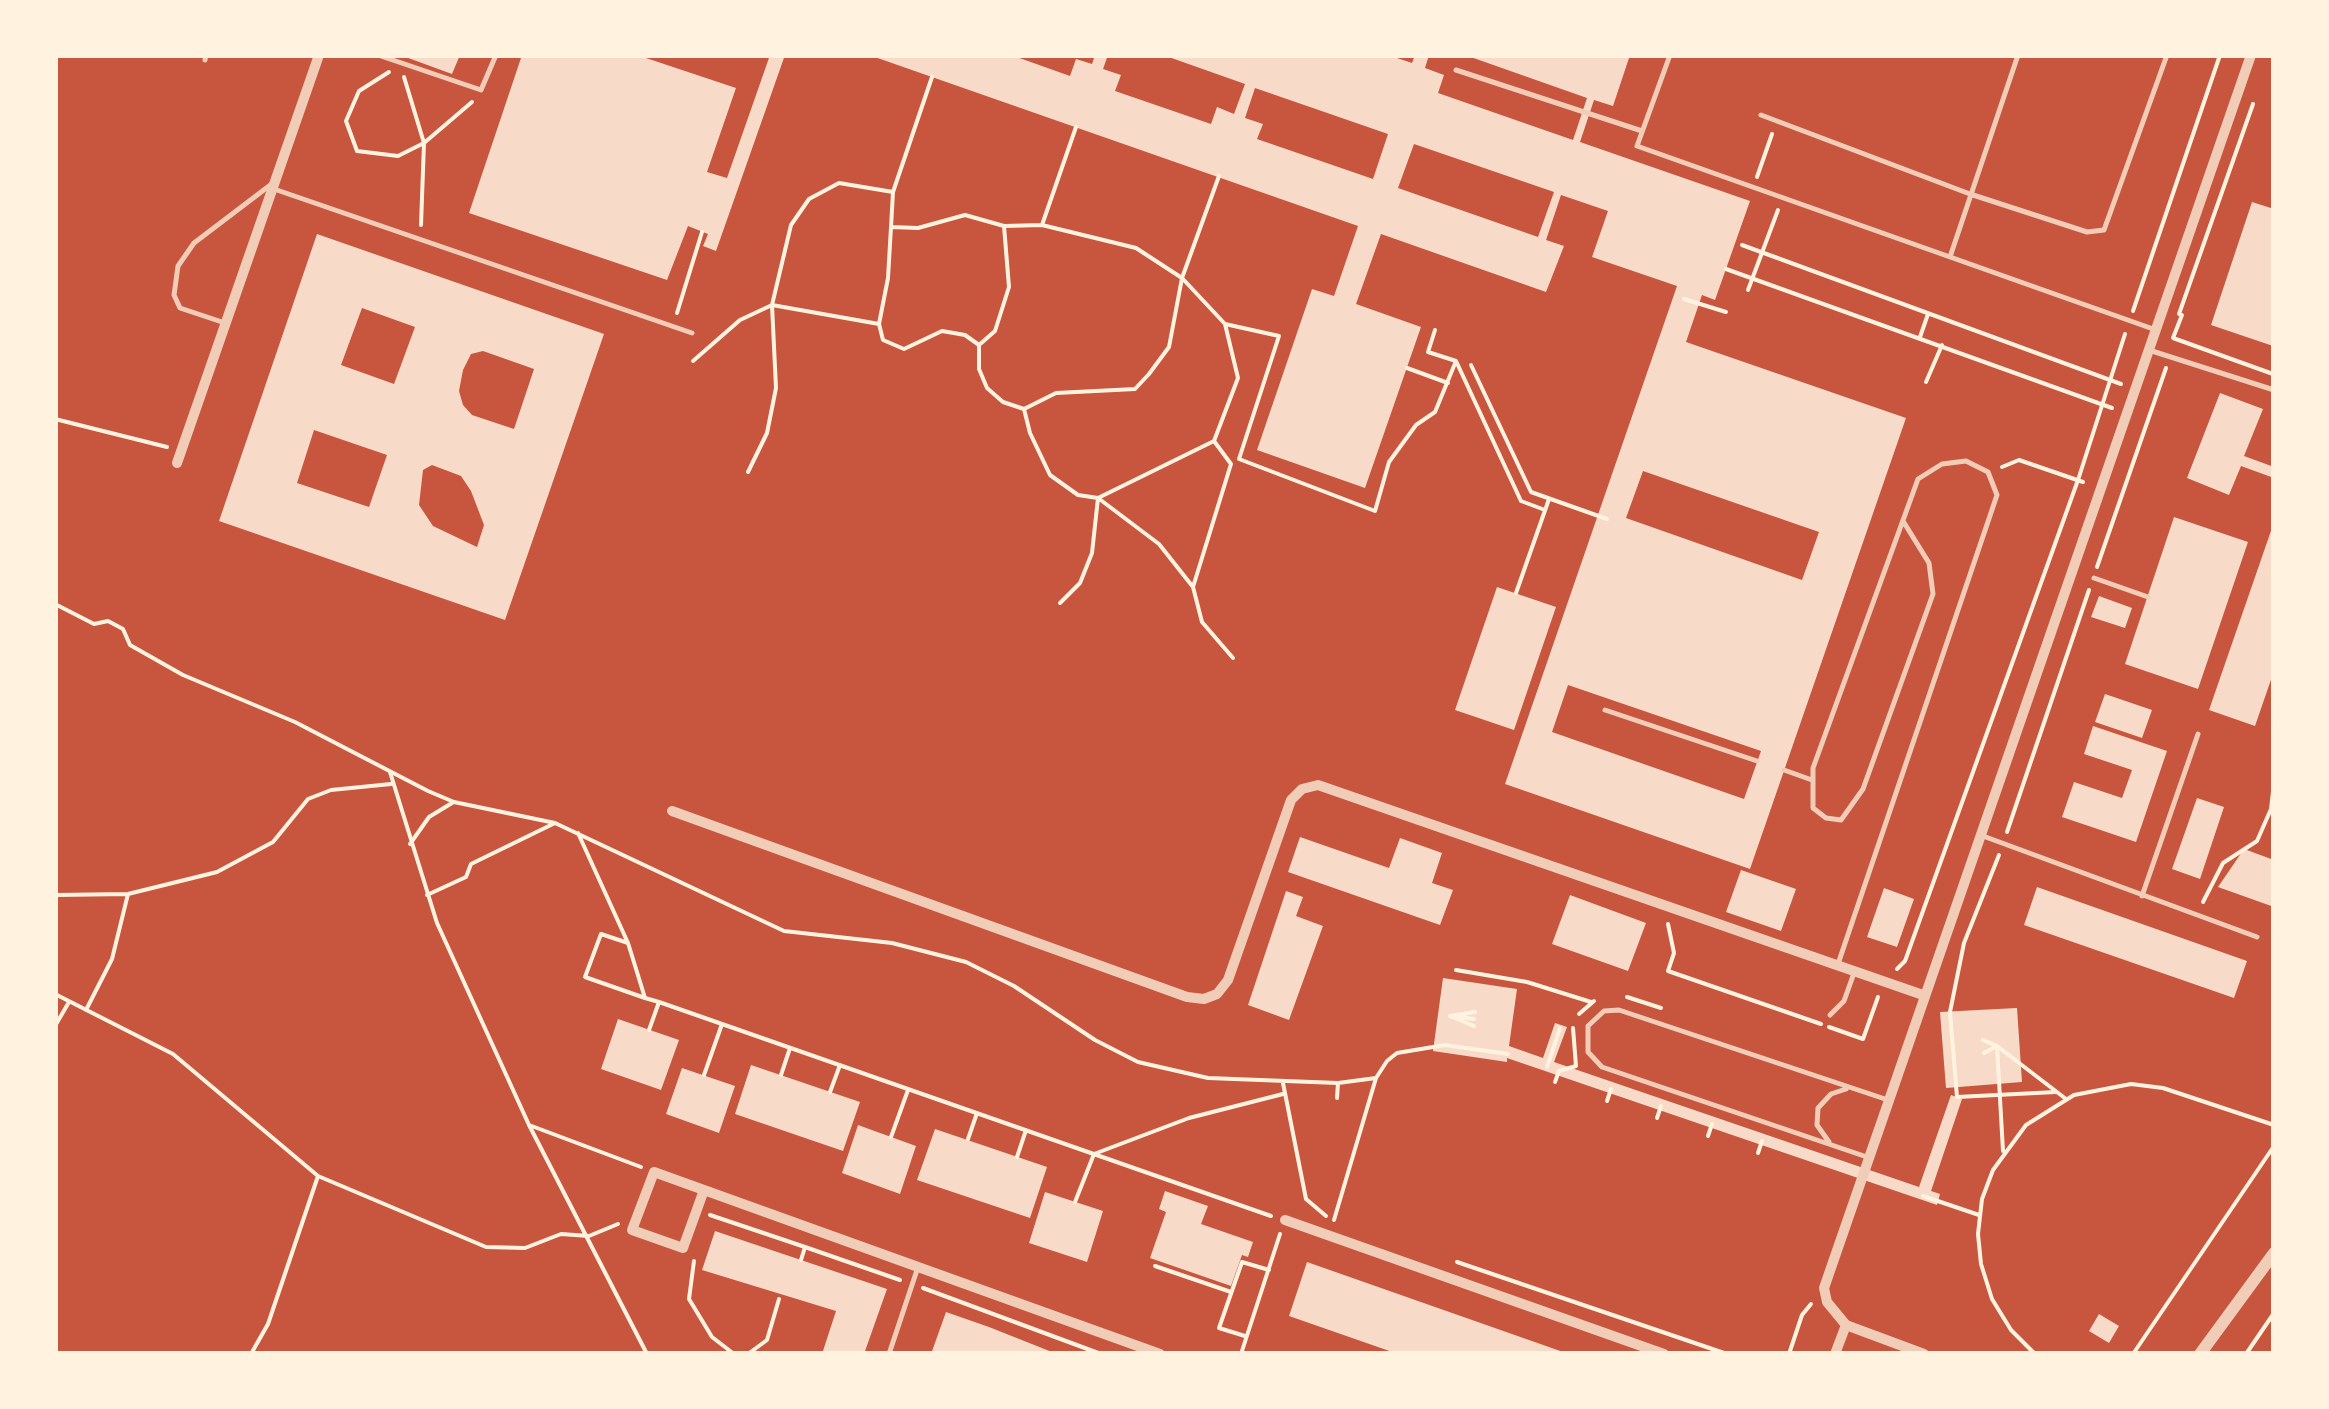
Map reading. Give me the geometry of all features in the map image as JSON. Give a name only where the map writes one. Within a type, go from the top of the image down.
[{"type":"street","points":[[179,457],[319,55]]},
{"type":"street","points":[[1924,1354],[1846,1324],[1836,1315],[1824,1288],[2251,55]]},
{"type":"street","points":[[672,811],[1204,999],[1217,994],[1228,980],[1291,800],[1311,786],[1923,995]]},
{"type":"street","points":[[704,1190],[683,1248],[632,1230],[654,1172],[704,1190],[918,1268],[1142,1351],[1160,1354]]},
{"type":"street","points":[[1285,1220],[1664,1354]]},
{"type":"street","points":[[2200,1354],[2274,1252]]},
{"type":"street","points":[[1835,1354],[1846,1324]]},
{"type":"lane","points":[[378,55],[481,90],[496,55]]},
{"type":"lane","points":[[1670,55],[1636,146],[1951,254],[2156,330]]},
{"type":"lane","points":[[1951,254],[2018,55]]},
{"type":"lane","points":[[1761,115],[1970,194],[2087,232],[2104,230],[2167,55]]},
{"type":"lane","points":[[1456,70],[1642,131]]},
{"type":"lane","points":[[226,324],[180,308],[174,295],[178,266],[194,243],[274,185],[420,240],[692,332]]},
{"type":"lane","points":[[2149,350],[2274,390]]},
{"type":"lane","points":[[1836,967],[1997,495],[1988,472],[1966,461],[1942,464],[1918,479],[1902,521],[1812,780],[1813,808],[1826,818],[1842,820],[1863,789],[1933,594],[1928,563],[1902,521]]},
{"type":"lane","points":[[2094,578],[2148,597]]},
{"type":"lane","points":[[1605,710],[1757,762]]},
{"type":"lane","points":[[2142,896],[2198,734]]},
{"type":"lane","points":[[1784,770],[1812,780]]},
{"type":"lane","points":[[1979,834],[2256,937]]},
{"type":"lane","points":[[1830,1015],[1844,1001],[1854,973]]},
{"type":"lane","points":[[1867,1157],[1602,1067],[1588,1052],[1588,1026],[1604,1011],[1619,1010],[1888,1100]]},
{"type":"lane","points":[[1835,1146],[1821,1134],[1816,1114],[1831,1094],[1854,1089]]},
{"type":"lane","points":[[889,1354],[918,1268]]},
{"type":"path","points":[[1664,906],[1674,954],[1668,971],[1863,1039],[1884,982],[1904,961],[1918,925],[2080,481],[2110,380],[2220,55]]},
{"type":"path","points":[[390,72],[359,91],[346,121],[358,151],[398,156],[424,143],[481,90]]},
{"type":"path","points":[[404,77],[424,143],[420,240]]},
{"type":"path","points":[[932,78],[893,192],[888,278],[880,324],[883,340],[904,349],[942,331],[964,334],[980,345]]},
{"type":"path","points":[[1754,186],[1777,120]]},
{"type":"path","points":[[1042,225],[1076,127]]},
{"type":"path","points":[[1004,226],[1009,287],[995,331],[980,345],[980,369],[987,388],[1003,402],[1024,409],[1056,393],[1136,389],[1169,348],[1182,278],[1219,176]]},
{"type":"path","points":[[748,472],[767,433],[776,388],[772,305],[790,226],[810,199],[839,183],[893,192]]},
{"type":"path","points":[[1748,290],[1778,210]]},
{"type":"path","points":[[890,226],[918,228],[965,215],[1004,226],[1042,225],[1136,248],[1182,278],[1225,324],[1238,378],[1214,441],[1098,498]]},
{"type":"path","points":[[673,328],[702,232]]},
{"type":"path","points":[[1742,245],[2135,388]]},
{"type":"path","points":[[1726,269],[2103,402],[2125,418]]},
{"type":"path","points":[[1684,299],[1726,312]]},
{"type":"path","points":[[693,360],[740,320],[772,305],[880,324]]},
{"type":"path","points":[[1920,338],[1928,314]]},
{"type":"path","points":[[2182,315],[2174,338],[2274,374]]},
{"type":"path","points":[[1193,587],[1279,336],[1225,324]]},
{"type":"path","points":[[1435,330],[1428,352],[1456,362],[1521,500],[1545,510]]},
{"type":"path","points":[[1926,382],[1942,345]]},
{"type":"path","points":[[2056,1092],[1957,1096],[1950,1012],[1964,944],[2003,843],[2169,356]]},
{"type":"path","points":[[1239,459],[1375,511],[1389,462],[1416,425],[1435,412],[1456,362]]},
{"type":"path","points":[[1470,366],[1531,492],[1607,519]]},
{"type":"path","points":[[1407,368],[1448,383]]},
{"type":"path","points":[[1024,409],[1030,433],[1050,476],[1078,496],[1098,498],[1159,544],[1193,587],[1202,622],[1233,658]]},
{"type":"path","points":[[55,419],[179,457]]},
{"type":"path","points":[[1214,441],[1232,464]]},
{"type":"path","points":[[1988,472],[2020,460],[2080,481]]},
{"type":"path","points":[[1060,603],[1080,583],[1092,553],[1098,498]]},
{"type":"path","points":[[1516,593],[1549,499]]},
{"type":"path","points":[[55,604],[94,624],[108,622],[124,629],[130,645],[183,675],[295,722],[454,802],[554,823],[784,932],[892,943],[966,962],[1138,1062],[1208,1078],[1338,1084],[1376,1078]]},
{"type":"path","points":[[390,772],[427,895],[528,1125],[647,1354]]},
{"type":"path","points":[[55,895],[128,894],[217,872],[273,842],[308,799],[331,790],[391,784]]},
{"type":"path","points":[[2198,916],[2209,884],[2223,862],[2257,841],[2271,808],[2274,784]]},
{"type":"path","points":[[410,844],[429,817],[454,802]]},
{"type":"path","points":[[427,895],[466,877],[471,864],[554,823]]},
{"type":"path","points":[[578,833],[628,943],[646,998]]},
{"type":"path","points":[[86,1010],[112,960],[128,894]]},
{"type":"path","points":[[1918,925],[1964,944]]},
{"type":"path","points":[[628,943],[601,934],[585,976],[1285,1220]]},
{"type":"path","points":[[1456,970],[1528,982],[1591,1002]]},
{"type":"path","points":[[55,994],[173,1054],[318,1176],[486,1246],[525,1248],[561,1234],[588,1236],[617,1223],[632,1230]]},
{"type":"path","points":[[55,1026],[69,1002]]},
{"type":"path","points":[[649,1030],[659,1002]]},
{"type":"path","points":[[1450,1016],[1474,1019],[1450,1016]]},
{"type":"path","points":[[704,1076],[722,1024]]},
{"type":"path","points":[[1546,1067],[1560,1028]]},
{"type":"path","points":[[1283,1083],[1306,1199],[1334,1220],[1376,1078],[1397,1053],[1445,1045],[1508,1054]]},
{"type":"path","points":[[1998,1046],[1983,1046],[1998,1046],[2066,1099]]},
{"type":"path","points":[[1998,1046],[2003,1153]]},
{"type":"path","points":[[781,1075],[790,1048]]},
{"type":"path","points":[[830,1092],[840,1065]]},
{"type":"path","points":[[1337,1098],[1338,1084]]},
{"type":"path","points":[[2035,1354],[2011,1330],[1986,1286],[1979,1252],[1979,1215],[1986,1188],[2003,1153],[2026,1125],[2066,1099],[2104,1086],[2144,1085],[2274,1125]]},
{"type":"path","points":[[891,1137],[908,1089]]},
{"type":"path","points":[[1607,1100],[1611,1089]]},
{"type":"path","points":[[1076,1202],[1094,1154],[1189,1118],[1283,1094]]},
{"type":"path","points":[[1657,1118],[1661,1106]]},
{"type":"path","points":[[968,1139],[977,1113]]},
{"type":"path","points":[[1708,1136],[1712,1124]]},
{"type":"path","points":[[528,1125],[654,1172]]},
{"type":"path","points":[[1017,1157],[1026,1130]]},
{"type":"path","points":[[1758,1154],[1762,1141]]},
{"type":"path","points":[[2132,1354],[2274,1146]]},
{"type":"path","points":[[250,1354],[268,1324],[318,1176]]},
{"type":"path","points":[[1923,1196],[1979,1215]]},
{"type":"path","points":[[1241,1354],[1285,1220],[1306,1199]]},
{"type":"path","points":[[704,1232],[710,1214],[1101,1354]]},
{"type":"path","points":[[801,1260],[805,1247]]},
{"type":"path","points":[[698,1250],[689,1299],[712,1337],[734,1354]]},
{"type":"path","points":[[1446,1258],[1727,1354]]},
{"type":"path","points":[[1247,1337],[1220,1328],[1242,1262],[1269,1270]]},
{"type":"path","points":[[1155,1266],[1232,1292]]},
{"type":"path","points":[[1789,1354],[1802,1315],[1824,1288]]},
{"type":"path","points":[[748,1354],[768,1340],[779,1299]]},
{"type":"path","points":[[2246,1354],[2274,1313]]},
{"type":"building","points":[[400,55],[460,55],[452,74]]},
{"type":"building","points":[[522,55],[637,55],[736,88],[707,172],[727,178],[770,55],[785,55],[716,251],[703,246],[708,234],[688,226],[667,280],[469,213]]},
{"type":"building","points":[[869,55],[1011,55],[1070,76],[1076,59],[1092,64],[1095,55],[1108,55],[1103,69],[1121,75],[1115,91],[1211,124],[1217,107],[1234,114],[1245,84],[1163,55],[1388,55],[1412,63],[1415,55],[1429,55],[1425,68],[1444,75],[1438,93],[1573,140],[1587,98],[1465,55],[1630,55],[1613,106],[1594,100],[1580,142],[1750,201],[1715,300],[1702,295],[1686,342],[1906,418],[1750,869],[1505,784],[1677,286],[1592,257],[1608,211],[1561,195],[1546,240],[1564,246],[1546,292],[1381,234],[1356,304],[1421,327],[1365,488],[1257,450],[1312,289],[1334,296],[1358,226]],"holes":[[[1255,88],[1388,134],[1373,179],[1257,139],[1263,124],[1245,118]],[[1414,144],[1554,192],[1538,237],[1398,188]],[[1643,471],[1819,532],[1802,580],[1626,518]],[[1568,685],[1761,751],[1744,799],[1552,732]]]},
{"type":"building","points":[[2252,202],[2274,209],[2273,346],[2211,325]]},
{"type":"building","points":[[317,234],[604,334],[505,620],[219,521]],"holes":[[[362,308],[415,327],[394,384],[341,365]],[[483,351],[534,369],[514,429],[472,415],[463,405],[459,391],[471,354]],[[314,430],[387,455],[369,507],[297,483]],[[432,465],[461,476],[484,525],[477,547],[433,526],[419,505],[423,470]]]},
{"type":"building","points":[[2220,393],[2263,409],[2244,456],[2274,467],[2274,478],[2241,466],[2229,495],[2187,478]]},
{"type":"building","points":[[2174,517],[2248,542],[2198,689],[2125,664]]},
{"type":"building","points":[[2273,525],[2274,671],[2255,726],[2209,710]]},
{"type":"building","points":[[1497,587],[1556,607],[1514,730],[1455,710]]},
{"type":"building","points":[[2099,596],[2132,608],[2125,628],[2091,617]]},
{"type":"building","points":[[2105,694],[2152,710],[2142,738],[2095,722]]},
{"type":"building","points":[[2093,726],[2167,751],[2136,842],[2062,817],[2074,782],[2122,798],[2132,770],[2084,754]]},
{"type":"building","points":[[2197,798],[2224,807],[2200,879],[2172,869]]},
{"type":"building","points":[[1300,837],[1389,868],[1400,838],[1442,853],[1432,883],[1453,890],[1440,925],[1288,872]]},
{"type":"building","points":[[2244,849],[2274,860],[2274,907],[2218,887]]},
{"type":"building","points":[[1741,870],[1796,889],[1781,931],[1726,912]]},
{"type":"building","points":[[2037,887],[2247,961],[2234,998],[2024,925]]},
{"type":"building","points":[[1884,888],[1914,899],[1897,947],[1867,937]]},
{"type":"building","points":[[1286,891],[1303,897],[1296,916],[1323,926],[1289,1020],[1248,1005]]},
{"type":"building","points":[[1570,895],[1646,923],[1628,971],[1552,944]]},
{"type":"building","points":[[1443,978],[1517,989],[1509,1046],[1543,1058],[1555,1023],[1567,1027],[1554,1062],[1919,1187],[1951,1095],[1962,1099],[1931,1191],[1940,1194],[1937,1205],[1507,1058],[1507,1062],[1433,1051]]},
{"type":"building","points":[[2017,1008],[2022,1082],[1946,1088],[1940,1012]]},
{"type":"building","points":[[618,1019],[679,1040],[661,1090],[601,1069]]},
{"type":"building","points":[[751,1065],[860,1102],[843,1151],[735,1114]]},
{"type":"building","points":[[682,1068],[735,1086],[719,1133],[666,1114]]},
{"type":"building","points":[[858,1125],[916,1146],[900,1194],[842,1173]]},
{"type":"building","points":[[935,1129],[1047,1167],[1030,1218],[917,1180]]},
{"type":"building","points":[[1165,1191],[1208,1206],[1201,1224],[1253,1242],[1248,1257],[1242,1255],[1231,1286],[1150,1258],[1166,1212],[1159,1209]]},
{"type":"building","points":[[1045,1192],[1103,1211],[1087,1262],[1029,1243]]},
{"type":"building","points":[[715,1231],[887,1289],[864,1354],[822,1354],[836,1311],[702,1270]]},
{"type":"building","points":[[1307,1262],[1566,1354],[1398,1354],[1289,1316]]},
{"type":"building","points":[[946,1312],[989,1327],[1057,1354],[931,1354]]},
{"type":"building","points":[[2099,1314],[2119,1326],[2109,1343],[2089,1331]]}]
